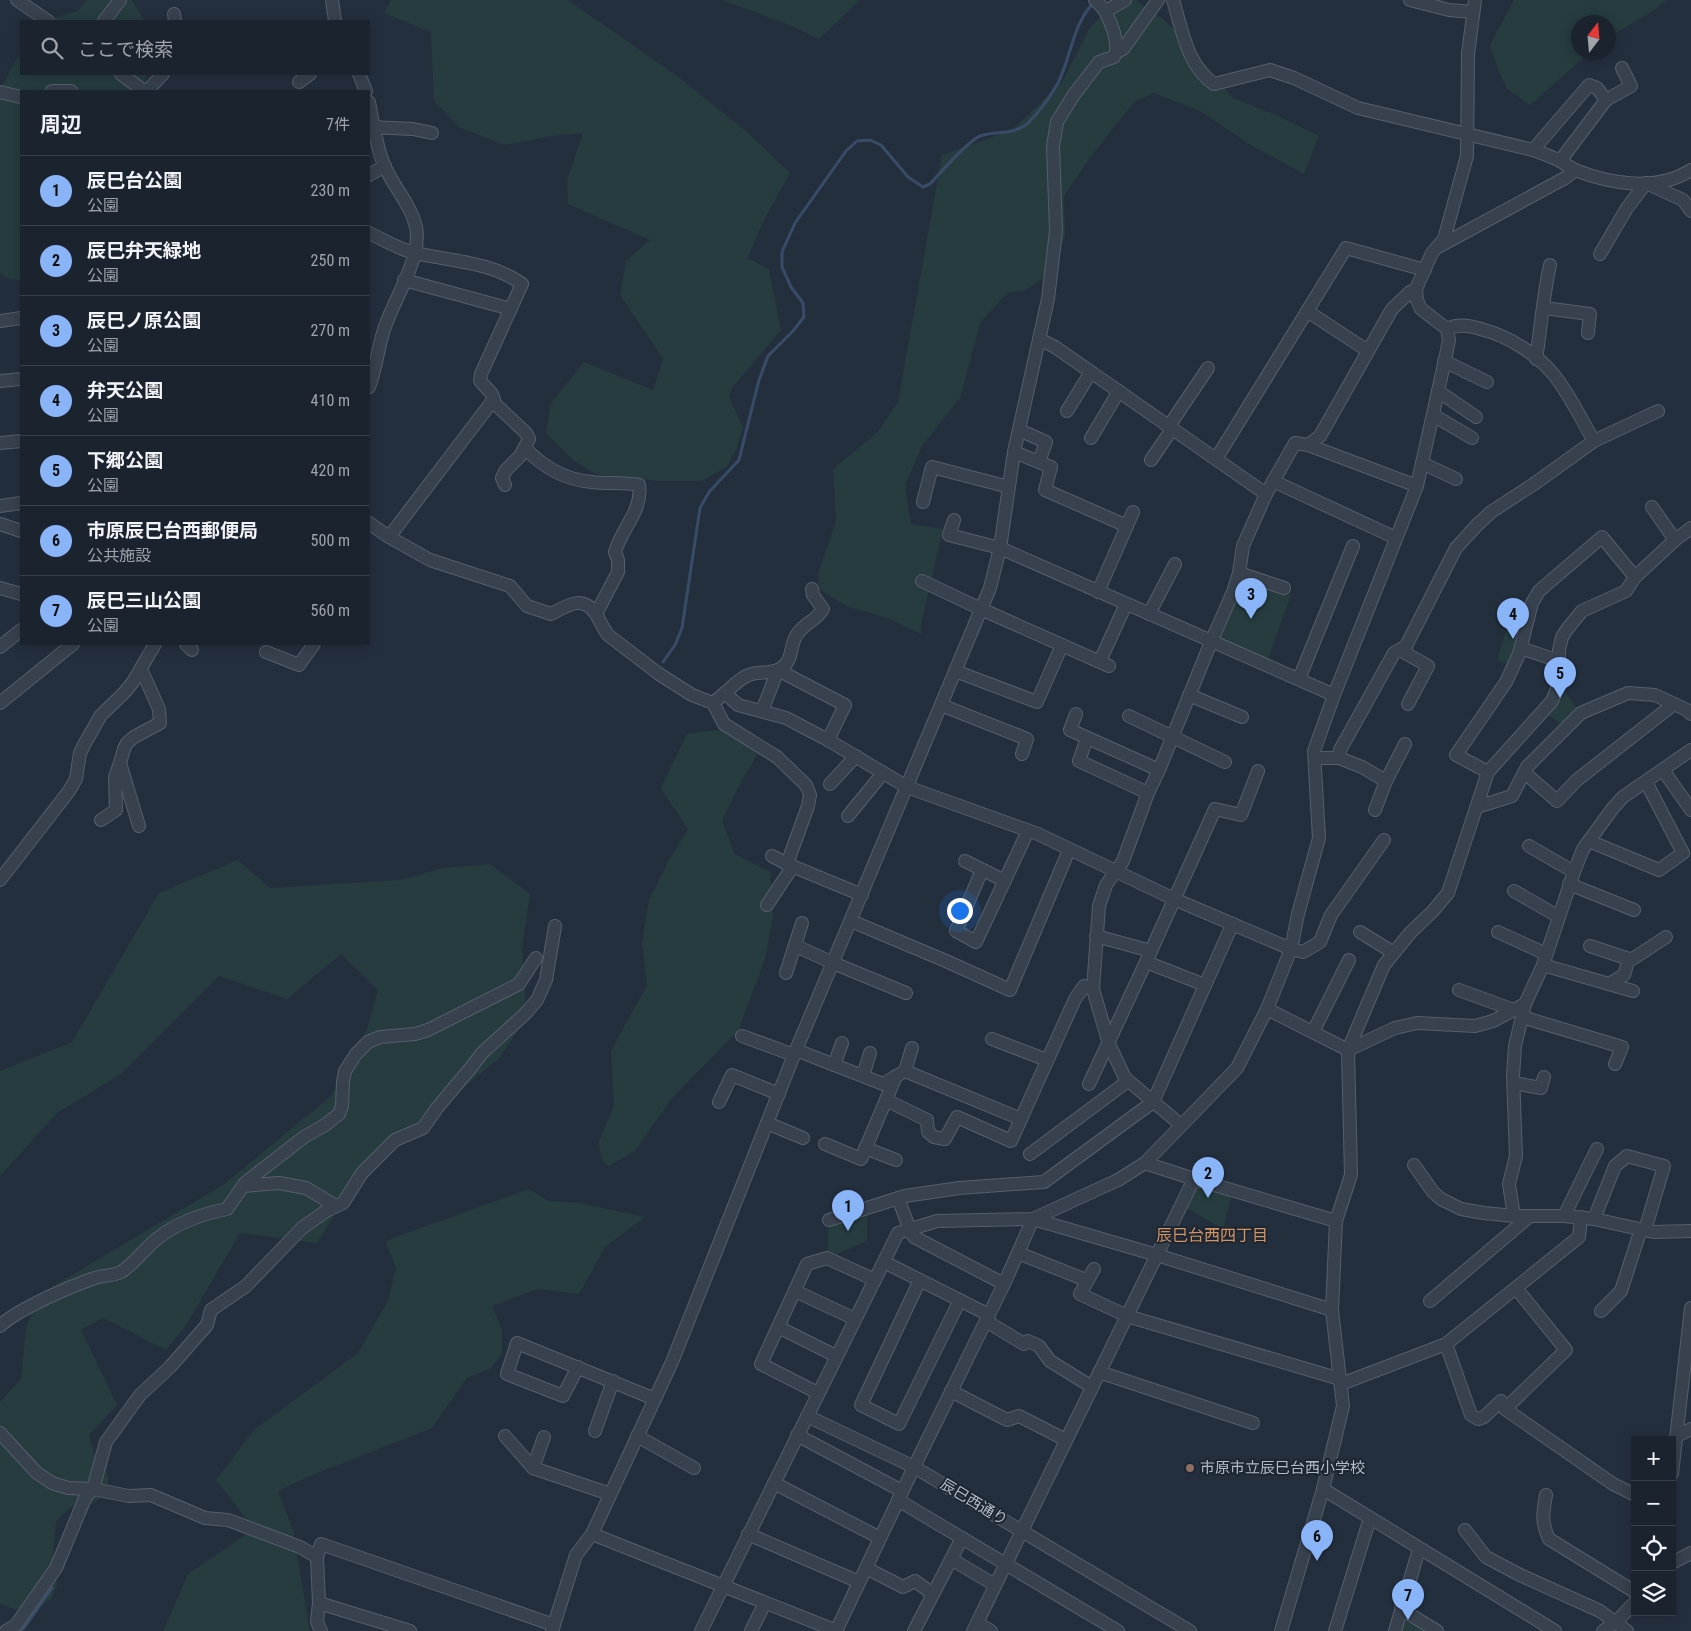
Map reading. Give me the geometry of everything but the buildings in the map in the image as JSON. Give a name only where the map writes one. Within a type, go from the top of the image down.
[{"type":"street","points":[[17,0],[47,20]]},
{"type":"street","points":[[105,20],[120,0]]},
{"type":"street","points":[[332,0],[335,20]]},
{"type":"street","points":[[322,1631],[317,1622],[319,1603],[317,1557],[321,1544],[553,1628],[576,1555],[592,1534],[672,1362],[795,1053],[990,588],[1000,548],[1014,452],[1048,299],[1056,231],[1053,146],[1058,122],[1073,96],[1093,69],[1099,62],[1114,57],[1116,52],[1116,43],[1106,11],[1095,0]]},
{"type":"street","points":[[1106,11],[1125,0]]},
{"type":"street","points":[[1116,52],[1123,49],[1158,0]]},
{"type":"street","points":[[1173,0],[1192,60],[1204,78],[1214,84],[1270,70],[1294,78],[1358,108],[1533,150],[1560,161],[1575,170],[1622,184],[1646,183],[1681,176],[1691,170]]},
{"type":"street","points":[[592,1534],[836,1631],[914,1466],[1004,1284],[1033,1219],[1118,1180],[1145,1163],[1237,1068],[1267,1009],[1291,949],[1298,914],[1319,838],[1314,751],[1334,695],[1417,486],[1448,340],[1447,329],[1421,309],[1417,300],[1416,289],[1432,253],[1444,239],[1467,156],[1468,54],[1474,6],[1449,10],[1410,0]]},
{"type":"street","points":[[1560,161],[1606,100],[1631,86],[1622,68]]},
{"type":"street","points":[[122,75],[143,90]]},
{"type":"street","points":[[145,90],[162,75]]},
{"type":"street","points":[[299,82],[309,75]]},
{"type":"street","points":[[359,75],[366,90]]},
{"type":"street","points":[[1533,150],[1589,85],[1597,88],[1606,100]]},
{"type":"street","points":[[0,92],[20,97]]},
{"type":"street","points":[[370,114],[371,127],[385,166],[416,227],[415,253],[385,326],[370,384]]},
{"type":"street","points":[[371,127],[413,129],[432,133]]},
{"type":"street","points":[[370,174],[385,166]]},
{"type":"street","points":[[1436,248],[1565,178],[1575,170]]},
{"type":"street","points":[[1646,183],[1683,200],[1691,211]]},
{"type":"street","points":[[1600,254],[1627,208],[1646,183]]},
{"type":"street","points":[[370,234],[399,248],[483,267],[514,278],[522,284],[481,374],[480,381],[494,398],[389,537]]},
{"type":"street","points":[[1216,459],[1346,248],[1425,270]]},
{"type":"street","points":[[1536,359],[1544,308],[1544,291],[1550,266]]},
{"type":"street","points":[[404,280],[511,309]]},
{"type":"street","points":[[1308,445],[1320,436],[1392,309],[1410,292],[1416,289]]},
{"type":"street","points":[[1544,308],[1590,314],[1588,333]]},
{"type":"street","points":[[1307,311],[1368,351]]},
{"type":"street","points":[[0,321],[20,318]]},
{"type":"street","points":[[1447,329],[1467,325],[1495,332],[1536,359],[1553,373],[1563,387],[1594,441]]},
{"type":"street","points":[[1039,339],[1055,347],[1266,494]]},
{"type":"street","points":[[1444,361],[1487,382]]},
{"type":"street","points":[[1151,460],[1208,368]]},
{"type":"street","points":[[1067,411],[1091,372]]},
{"type":"street","points":[[0,381],[20,379]]},
{"type":"street","points":[[1438,390],[1476,417]]},
{"type":"street","points":[[1091,438],[1119,392]]},
{"type":"street","points":[[492,401],[526,433],[529,439],[525,448],[506,470],[502,478],[506,485]]},
{"type":"street","points":[[1339,758],[1340,750],[1394,653],[1406,646],[1451,556],[1461,542],[1491,512],[1594,441],[1658,412]]},
{"type":"street","points":[[1433,415],[1472,438]]},
{"type":"street","points":[[1019,430],[1046,442],[1039,462]]},
{"type":"street","points":[[0,443],[20,441]]},
{"type":"street","points":[[1181,1125],[1124,1078],[1108,1044],[1093,989],[1099,906],[1106,885],[1123,861],[1148,792],[1159,770],[1233,592],[1239,573],[1243,546],[1266,494],[1295,443],[1308,445],[1417,486]]},
{"type":"street","points":[[525,448],[541,463],[567,478],[594,483],[628,483],[639,485],[640,493],[637,506],[615,552],[618,560],[618,572],[596,614]]},
{"type":"street","points":[[1014,452],[1051,467],[1045,490],[1127,526]]},
{"type":"street","points":[[1422,463],[1456,479]]},
{"type":"street","points":[[922,502],[932,466],[1009,487]]},
{"type":"street","points":[[1273,481],[1396,538]]},
{"type":"street","points":[[0,506],[20,503]]},
{"type":"street","points":[[1652,507],[1675,540]]},
{"type":"street","points":[[1098,592],[1133,512]]},
{"type":"street","points":[[954,520],[949,535],[1000,548],[1334,695]]},
{"type":"street","points":[[0,524],[20,531]]},
{"type":"street","points":[[370,524],[389,537],[430,560],[510,586],[527,606],[542,612],[550,614],[575,602],[585,603],[596,614],[601,626],[608,635],[659,674],[692,695],[713,703],[724,724],[777,757],[806,785],[810,795],[790,865],[767,905]]},
{"type":"street","points":[[1281,1631],[1323,1489],[1343,1406],[1332,1310],[1336,1221],[1351,1175],[1348,1050],[1384,965],[1410,933],[1433,911],[1448,893],[1488,772],[1552,701],[1559,684],[1559,650],[1562,637],[1573,620],[1582,610],[1626,591],[1635,577],[1675,540],[1691,528]]},
{"type":"street","points":[[1488,772],[1456,755],[1506,682],[1521,648],[1532,603],[1538,591],[1602,537],[1635,577]]},
{"type":"street","points":[[1299,679],[1353,546]]},
{"type":"street","points":[[1149,614],[1175,564]]},
{"type":"street","points":[[1239,573],[1284,588]]},
{"type":"street","points":[[922,581],[1104,663],[1126,604]]},
{"type":"street","points":[[0,588],[20,594]]},
{"type":"street","points":[[713,703],[744,676],[778,670],[787,664],[797,633],[823,610],[812,588]]},
{"type":"street","points":[[0,647],[20,631]]},
{"type":"street","points":[[0,703],[72,645]]},
{"type":"street","points":[[0,880],[69,791],[76,779],[80,753],[101,715],[124,693],[141,669],[154,645]]},
{"type":"street","points":[[266,652],[299,665],[313,645]]},
{"type":"street","points":[[955,671],[1037,702],[1062,645]]},
{"type":"street","points":[[1521,648],[1559,661]]},
{"type":"street","points":[[1400,650],[1428,666],[1408,704]]},
{"type":"street","points":[[101,820],[116,810],[115,777],[124,749],[134,737],[160,723],[159,710],[141,669]]},
{"type":"street","points":[[762,711],[778,670]]},
{"type":"street","points":[[778,670],[845,705],[828,740]]},
{"type":"street","points":[[725,692],[738,705],[786,718],[828,740],[907,787],[1028,831],[1174,900],[1291,949],[1303,952],[1320,942],[1331,914],[1384,840]]},
{"type":"street","points":[[1477,807],[1512,796],[1527,767],[1581,713],[1628,693],[1655,695],[1687,710],[1691,714]]},
{"type":"street","points":[[1189,695],[1242,717]]},
{"type":"street","points":[[1524,773],[1557,801],[1576,780],[1674,704]]},
{"type":"street","points":[[941,705],[1027,739],[1022,754]]},
{"type":"street","points":[[1076,714],[1070,730],[1159,770]]},
{"type":"street","points":[[1129,716],[1224,762]]},
{"type":"street","points":[[1087,738],[1079,760],[1148,792]]},
{"type":"street","points":[[1375,810],[1386,781],[1406,744]]},
{"type":"street","points":[[1514,1216],[1509,1184],[1516,1156],[1515,1046],[1520,1010],[1545,960],[1571,878],[1583,850],[1623,797],[1691,750]]},
{"type":"street","points":[[830,784],[856,756]]},
{"type":"street","points":[[1315,758],[1339,758],[1362,767],[1386,781]]},
{"type":"street","points":[[120,763],[139,826]]},
{"type":"street","points":[[1663,770],[1691,810]]},
{"type":"street","points":[[1089,1084],[1149,957],[1215,808],[1241,814],[1258,771]]},
{"type":"street","points":[[848,816],[883,773]]},
{"type":"street","points":[[1589,841],[1659,870],[1683,853],[1646,782]]},
{"type":"street","points":[[982,870],[956,931],[976,942],[1028,831]]},
{"type":"street","points":[[1530,846],[1571,878],[1634,910]]},
{"type":"street","points":[[851,921],[1010,990],[1070,850]]},
{"type":"street","points":[[772,856],[862,895]]},
{"type":"street","points":[[966,861],[1005,881]]},
{"type":"street","points":[[1514,891],[1559,916]]},
{"type":"street","points":[[786,973],[802,923]]},
{"type":"street","points":[[829,1220],[898,1198],[959,1188],[1044,1182],[1153,1102],[1232,925]]},
{"type":"street","points":[[6,1631],[16,1625],[56,1568],[86,1496],[93,1489],[106,1442],[140,1394],[170,1367],[207,1325],[211,1310],[246,1286],[302,1228],[343,1203],[362,1173],[395,1140],[423,1128],[482,1053],[526,1013],[537,1000],[546,980],[555,926]]},
{"type":"street","points":[[1360,932],[1394,953]]},
{"type":"street","points":[[1498,932],[1545,960],[1633,991]]},
{"type":"street","points":[[1096,936],[1149,957],[1205,985]]},
{"type":"street","points":[[1590,946],[1629,959],[1634,958],[1666,937]]},
{"type":"street","points":[[796,946],[906,993]]},
{"type":"street","points":[[0,1326],[8,1319],[58,1293],[96,1277],[120,1273],[158,1238],[182,1222],[206,1213],[227,1209],[243,1186],[304,1137],[325,1125],[339,1114],[342,1106],[345,1071],[356,1054],[368,1042],[380,1037],[415,1034],[428,1030],[519,984],[536,958]]},
{"type":"street","points":[[1609,984],[1624,975],[1629,959]]},
{"type":"street","points":[[1313,1032],[1349,960]]},
{"type":"street","points":[[886,1100],[927,1120],[928,1132],[934,1137],[945,1139],[957,1117],[1011,1141],[1074,999],[1084,986],[1093,989]]},
{"type":"street","points":[[1459,990],[1622,1047],[1615,1064]]},
{"type":"street","points":[[1267,1009],[1348,1050]]},
{"type":"street","points":[[1348,1050],[1395,1028],[1417,1023],[1475,1026],[1520,1010]]},
{"type":"street","points":[[742,1036],[834,1065],[883,1084],[900,1074]]},
{"type":"street","points":[[992,1039],[1047,1060]]},
{"type":"street","points":[[834,1065],[842,1043]]},
{"type":"street","points":[[825,1144],[861,1159],[886,1100],[912,1048]]},
{"type":"street","points":[[863,1076],[870,1053]]},
{"type":"street","points":[[719,1102],[732,1074],[779,1094]]},
{"type":"street","points":[[900,1074],[1021,1119]]},
{"type":"street","points":[[1514,1083],[1541,1088],[1544,1077]]},
{"type":"street","points":[[1030,1154],[1128,1081]]},
{"type":"street","points":[[767,1123],[802,1138]]},
{"type":"street","points":[[866,1148],[896,1160]]},
{"type":"street","points":[[1564,1216],[1597,1149]]},
{"type":"street","points":[[1594,1218],[1615,1166],[1627,1156],[1664,1166],[1621,1291],[1601,1312]]},
{"type":"street","points":[[1145,1163],[1336,1221]]},
{"type":"street","points":[[1414,1165],[1441,1199],[1461,1209],[1514,1216],[1594,1218],[1653,1232],[1691,1230]]},
{"type":"street","points":[[991,1631],[975,1627],[1194,1179]]},
{"type":"street","points":[[243,1186],[279,1183],[306,1188],[336,1206]]},
{"type":"street","points":[[898,1198],[914,1237],[1004,1284]]},
{"type":"street","points":[[1430,1301],[1530,1216]]},
{"type":"street","points":[[1094,1269],[1086,1280],[1080,1294],[1127,1316],[1341,1381],[1446,1344],[1579,1237],[1580,1217]]},
{"type":"street","points":[[701,1631],[898,1233],[937,1221],[1033,1219],[1157,1255],[1332,1310]]},
{"type":"street","points":[[1018,1253],[1086,1280]]},
{"type":"street","points":[[818,1393],[761,1364],[807,1264],[827,1258],[874,1280]]},
{"type":"street","points":[[884,1262],[960,1300],[1024,1344],[1028,1341],[1039,1346],[1050,1361],[1092,1387]]},
{"type":"street","points":[[920,1280],[861,1405],[868,1409],[899,1424],[960,1300]]},
{"type":"street","points":[[1516,1288],[1566,1350],[1505,1409],[1613,1484],[1631,1493]]},
{"type":"street","points":[[795,1291],[855,1320]]},
{"type":"street","points":[[1676,1444],[1691,1308]]},
{"type":"street","points":[[778,1327],[836,1356]]},
{"type":"street","points":[[578,1368],[563,1396],[507,1374],[517,1343],[655,1398]]},
{"type":"street","points":[[1446,1344],[1471,1415],[1478,1420],[1484,1417],[1501,1401]]},
{"type":"street","points":[[1099,1372],[1253,1423]]},
{"type":"street","points":[[595,1431],[613,1381]]},
{"type":"street","points":[[951,1391],[1007,1420],[1019,1416],[1066,1440]]},
{"type":"street","name":"辰巳西通り","points":[[807,1416],[914,1466],[1190,1631]]},
{"type":"street","points":[[1677,1436],[1691,1429]]},
{"type":"street","points":[[0,1433],[37,1474],[52,1483],[68,1488],[93,1489],[129,1496],[151,1496],[205,1518],[228,1520],[291,1544],[317,1557]]},
{"type":"street","points":[[505,1436],[533,1468],[610,1494]]},
{"type":"street","points":[[637,1436],[694,1468]]},
{"type":"street","points":[[797,1436],[900,1496],[962,1538],[1118,1631]]},
{"type":"street","points":[[533,1468],[544,1437]]},
{"type":"street","points":[[774,1483],[880,1538]]},
{"type":"street","points":[[1323,1489],[1555,1631]]},
{"type":"street","points":[[1546,1494],[1542,1516],[1544,1529],[1549,1539],[1631,1590]]},
{"type":"street","points":[[1335,1631],[1370,1518]]},
{"type":"street","points":[[1465,1530],[1486,1557],[1520,1575],[1600,1611],[1627,1631]]},
{"type":"street","points":[[748,1534],[859,1582]]},
{"type":"street","points":[[914,1631],[962,1538]]},
{"type":"street","points":[[1395,1631],[1419,1548]]},
{"type":"street","points":[[1676,1561],[1691,1553]]},
{"type":"street","points":[[951,1559],[995,1586]]},
{"type":"street","points":[[866,1568],[903,1587],[915,1581],[933,1594]]},
{"type":"street","points":[[319,1603],[410,1631]]},
{"type":"street","points":[[751,1631],[765,1603]]},
{"type":"street","points":[[1603,1631],[1616,1622],[1631,1606]]},
{"type":"street","points":[[1401,1609],[1437,1631]]},
{"type":"green space","points":[[87,0],[132,0],[144,20],[46,20],[78,11]]},
{"type":"green space","points":[[391,0],[568,0],[677,76],[747,132],[790,173],[762,225],[748,258],[769,269],[781,330],[732,388],[729,397],[743,427],[736,450],[727,467],[701,481],[657,481],[596,474],[573,460],[546,433],[551,403],[584,362],[653,390],[663,359],[620,295],[626,261],[650,240],[568,204],[567,180],[583,133],[551,136],[505,145],[459,127],[434,101],[431,32],[384,13]]},
{"type":"green space","points":[[722,0],[860,0],[819,39],[792,26]]},
{"type":"green space","points":[[1122,0],[1135,0],[1162,18],[1184,38],[1233,98],[1276,115],[1319,136],[1304,174],[1249,144],[1200,111],[1154,93],[1134,102],[1090,158],[1064,196],[1065,237],[1050,273],[1026,290],[1008,292],[980,323],[960,398],[922,446],[905,485],[911,524],[943,529],[921,625],[921,634],[887,618],[846,606],[819,589],[818,574],[836,521],[833,469],[877,433],[898,402],[942,155],[1012,130],[1062,82],[1089,29],[1110,6]]},
{"type":"green space","points":[[1514,0],[1666,0],[1653,11],[1616,33],[1616,15],[1571,15],[1571,60],[1581,60],[1530,105],[1507,89],[1498,70],[1490,45]]},
{"type":"green space","points":[[20,53],[20,75],[147,75],[143,90],[20,90],[20,280],[9,279],[0,273],[0,90]]},
{"type":"green space","points":[[1239,573],[1291,595],[1266,665],[1211,642]]},
{"type":"green space","points":[[1508,625],[1525,630],[1514,666],[1497,660]]},
{"type":"green space","points":[[1559,684],[1581,713],[1566,728],[1543,711]]},
{"type":"green space","points":[[741,727],[757,755],[722,821],[735,854],[770,872],[773,917],[765,959],[738,1031],[672,1098],[635,1151],[609,1166],[603,1162],[598,1144],[614,1105],[611,1051],[647,985],[642,942],[649,900],[671,856],[688,830],[661,788],[687,734]]},
{"type":"green space","points":[[238,860],[270,888],[400,880],[443,868],[490,864],[530,894],[522,950],[525,993],[524,1022],[499,1058],[360,1175],[317,1243],[240,1233],[185,1327],[166,1350],[103,1318],[81,1330],[117,1405],[89,1435],[96,1461],[109,1477],[106,1494],[92,1504],[71,1507],[56,1521],[53,1553],[57,1585],[51,1599],[29,1614],[0,1604],[0,1402],[21,1379],[26,1327],[40,1294],[223,1185],[331,1096],[367,1029],[378,990],[341,954],[287,999],[219,976],[121,1074],[57,1113],[0,1176],[0,1071],[72,1042],[159,893]]},
{"type":"green space","points":[[1194,1179],[1233,1191],[1223,1229],[1181,1205]]},
{"type":"green space","points":[[529,1189],[549,1201],[580,1203],[645,1217],[605,1247],[579,1294],[537,1289],[492,1306],[502,1330],[502,1354],[491,1368],[467,1378],[432,1428],[310,1476],[278,1491],[293,1530],[310,1631],[163,1631],[188,1574],[254,1529],[216,1480],[254,1430],[358,1353],[388,1301],[396,1268],[385,1241]]},
{"type":"green space","points":[[867,1208],[867,1241],[827,1258],[829,1220]]},
{"type":"green space","points":[[1401,1609],[1437,1631],[1395,1631]]},
{"type":"waterway","points":[[663,662],[675,645],[682,628],[700,508],[709,492],[739,460],[759,380],[768,356],[804,317],[803,303],[791,287],[782,267],[782,252],[795,223],[846,151],[857,141],[870,140],[881,145],[908,177],[923,187],[930,184],[975,139],[986,134],[1017,130],[1023,127],[1048,99],[1058,83],[1077,30],[1087,10],[1094,3]]},
{"type":"waterway","points":[[19,1631],[24,1628],[52,1588]]},
{"type":"place","name":"辰巳ノ原公園","points":[[1251,619]]},
{"type":"place","name":"弁天公園","points":[[1513,639]]},
{"type":"place","name":"下郷公園","points":[[1560,698]]},
{"type":"place","name":"辰巳弁天緑地","points":[[1208,1198]]},
{"type":"place","name":"辰巳台公園","points":[[848,1231]]},
{"type":"place","name":"市原市立辰巳台西小学校","points":[[1190,1468]]},
{"type":"place","name":"市原辰巳台西郵便局","points":[[1317,1561]]},
{"type":"place","name":"辰巳三山公園","points":[[1408,1620]]},
{"type":"district","name":"辰巳台西四丁目","points":[[1212,1235]]}]
